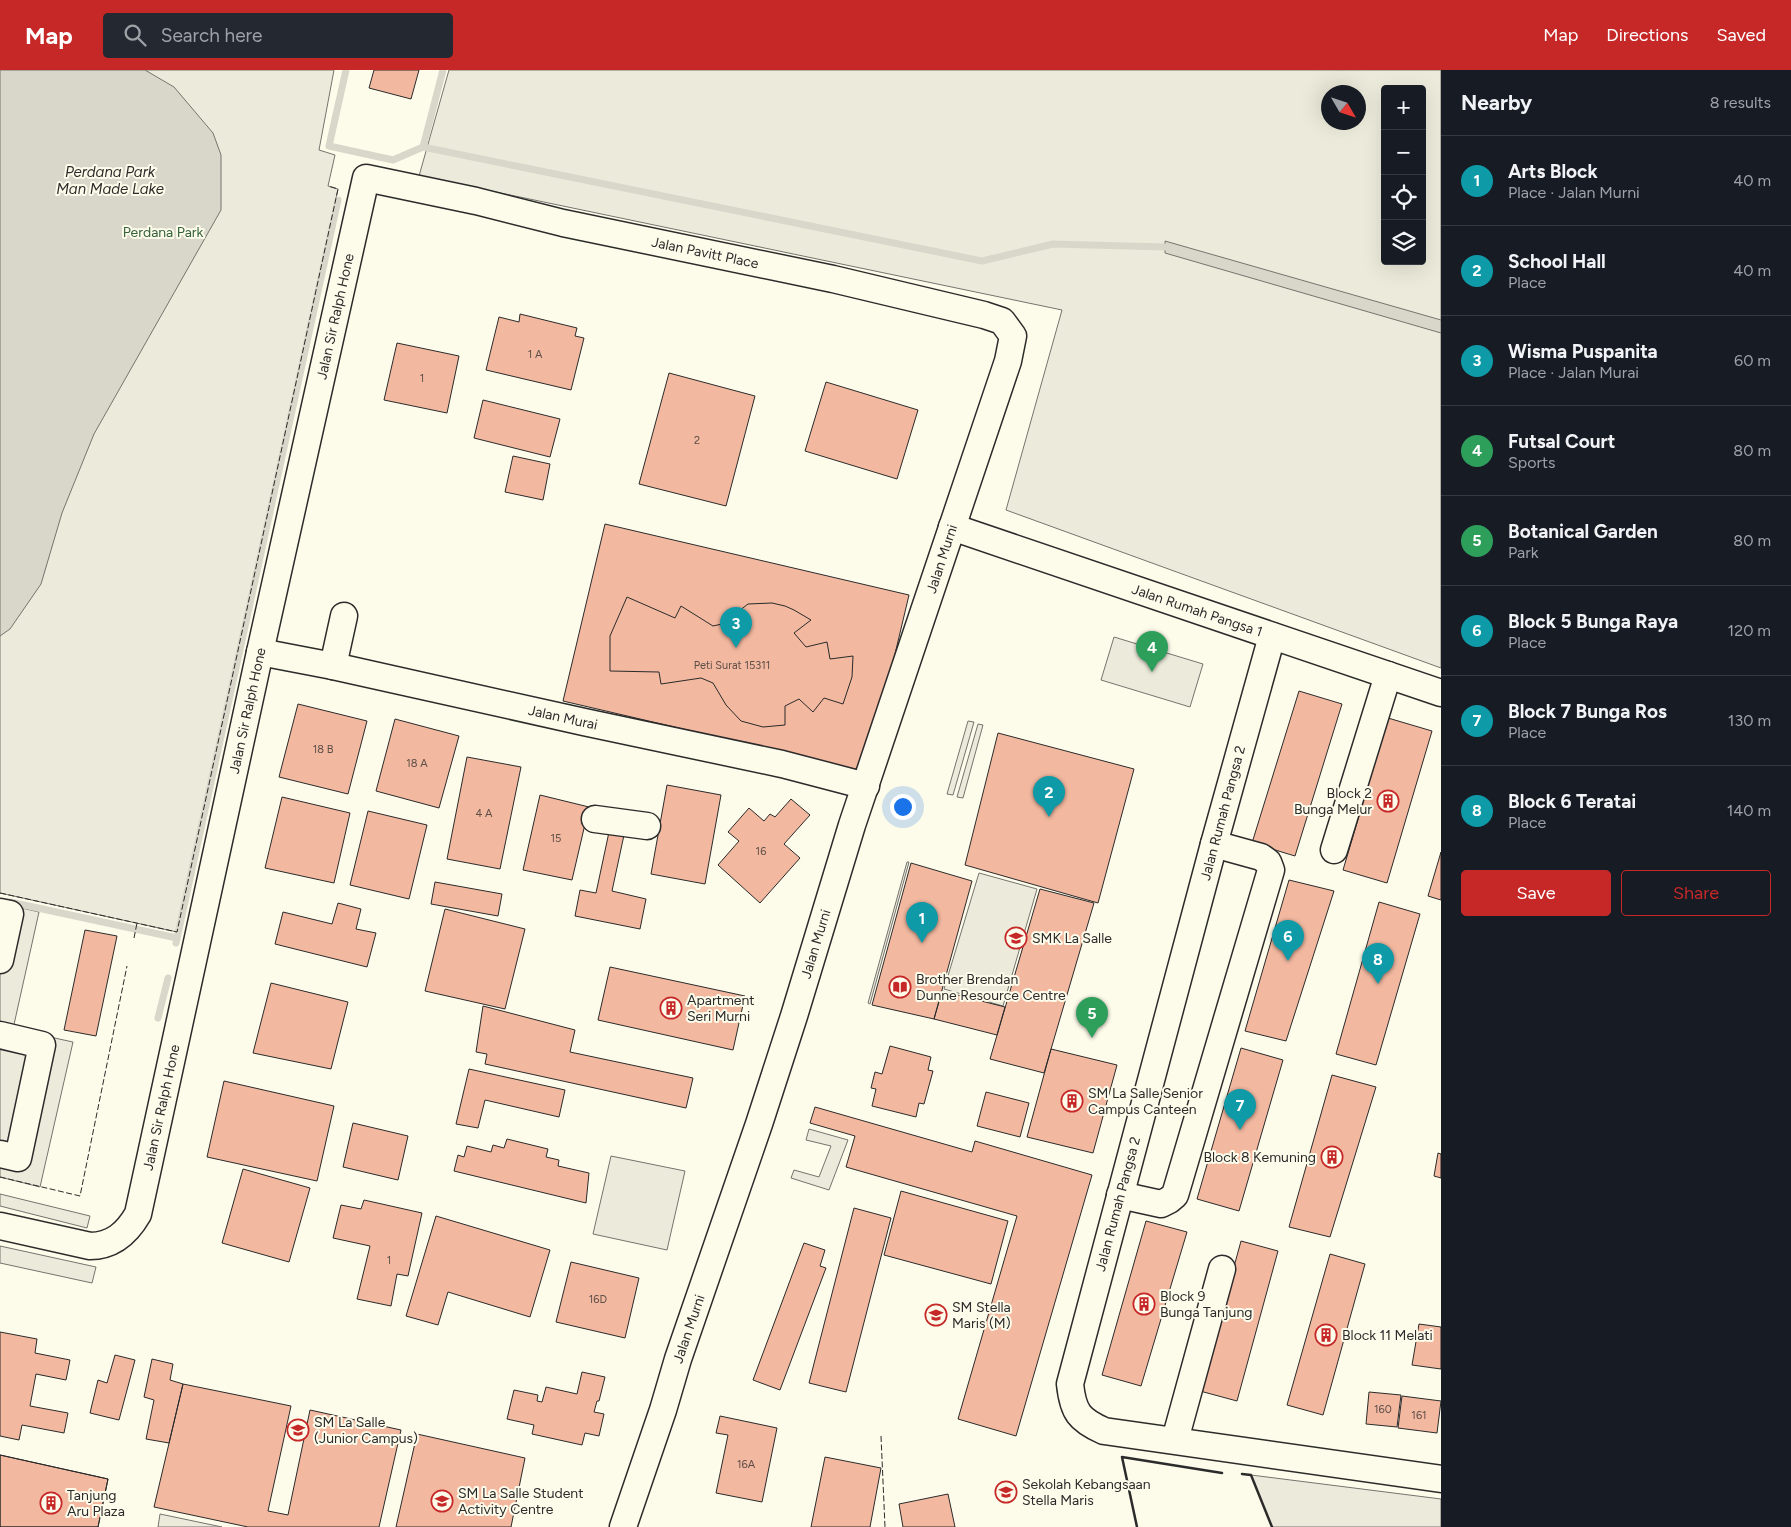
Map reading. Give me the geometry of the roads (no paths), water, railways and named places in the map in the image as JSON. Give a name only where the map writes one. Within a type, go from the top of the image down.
[{"type":"street","name":"Jalan Pavitt Place","points":[[366,178],[476,201],[563,223],[833,279],[984,315],[1002,321],[1013,336],[1008,361]]},
{"type":"street","name":"Jalan Sir Ralph Hone","points":[[0,1226],[90,1246],[99,1246],[117,1239],[130,1226],[138,1214],[260,652],[366,178]]},
{"type":"street","name":"Jalan Murni","points":[[623,1527],[663,1410],[678,1359],[762,1115],[852,825],[1008,361]]},
{"type":"street","name":"Jalan Rumah Pangsa 1","points":[[952,527],[1441,693]]},
{"type":"street","points":[[334,666],[344,616]]},
{"type":"street","name":"Jalan Rumah Pangsa 2","points":[[1272,636],[1214,844],[1070,1384],[1072,1399],[1078,1413],[1088,1424],[1104,1431],[1441,1479]]},
{"type":"street","name":"Jalan Murai","points":[[260,652],[334,666],[554,716],[782,764],[866,786]]},
{"type":"street","points":[[1334,850],[1388,675]]},
{"type":"street","points":[[595,819],[647,826]]},
{"type":"street","points":[[1120,1195],[1161,1204],[1175,1194],[1271,870],[1268,862],[1261,857],[1214,844]]},
{"type":"street","points":[[0,912],[10,914],[0,960]]},
{"type":"street","points":[[0,1036],[42,1045],[18,1158],[0,1154]]},
{"type":"street","points":[[1175,1440],[1222,1269]]},
{"type":"water","name":"Perdana Park Man Made Lake","points":[[0,70],[145,70],[174,87],[213,133],[221,155],[221,210],[94,434],[62,513],[41,584],[10,629],[0,636]]},
{"type":"water","points":[[1165,241],[1441,320],[1441,333],[1165,253]]},
{"type":"waterway","points":[[346,70],[329,146],[393,160],[423,147],[982,261],[1053,244],[1165,247]]},
{"type":"waterway","points":[[423,147],[443,70]]},
{"type":"waterway","points":[[176,943],[338,200]]},
{"type":"waterway","points":[[10,902],[177,938]]},
{"type":"waterway","points":[[158,1018],[168,978]]},
{"type":"place","name":"Wisma Puspanita","points":[[736,648]]},
{"type":"place","name":"Futsal Court","points":[[1152,672]]},
{"type":"place","name":"Block 2 Bunga Melur","points":[[1388,801]]},
{"type":"place","name":"School Hall","points":[[1049,817]]},
{"type":"place","name":"SMK La Salle","points":[[1016,938]]},
{"type":"place","name":"Arts Block","points":[[922,943]]},
{"type":"place","name":"Block 5 Bunga Raya","points":[[1288,961]]},
{"type":"place","name":"Block 6 Teratai","points":[[1378,984]]},
{"type":"place","name":"Brother Brendan Dunne Resource Centre","points":[[900,987]]},
{"type":"place","name":"Apartment Seri Murni","points":[[671,1008]]},
{"type":"place","name":"Botanical Garden","points":[[1092,1038]]},
{"type":"place","name":"SM La Salle Senior Campus Canteen","points":[[1072,1101]]},
{"type":"place","name":"Block 7 Bunga Ros","points":[[1240,1130]]},
{"type":"place","name":"Block 8 Kemuning","points":[[1332,1157]]},
{"type":"place","name":"Block 9 Bunga Tanjung","points":[[1144,1304]]},
{"type":"place","name":"SM Stella Maris (M)","points":[[936,1315]]},
{"type":"place","name":"Block 11 Melati","points":[[1326,1335]]},
{"type":"place","name":"SM La Salle (Junior Campus)","points":[[298,1430]]},
{"type":"place","name":"Sekolah Kebangsaan Stella Maris","points":[[1006,1492]]},
{"type":"place","name":"SM La Salle Student Activity Centre","points":[[442,1501]]},
{"type":"place","name":"Tanjung Aru Plaza","points":[[51,1503]]},
{"type":"park label","name":"Perdana Park","points":[[163,232]]}]
